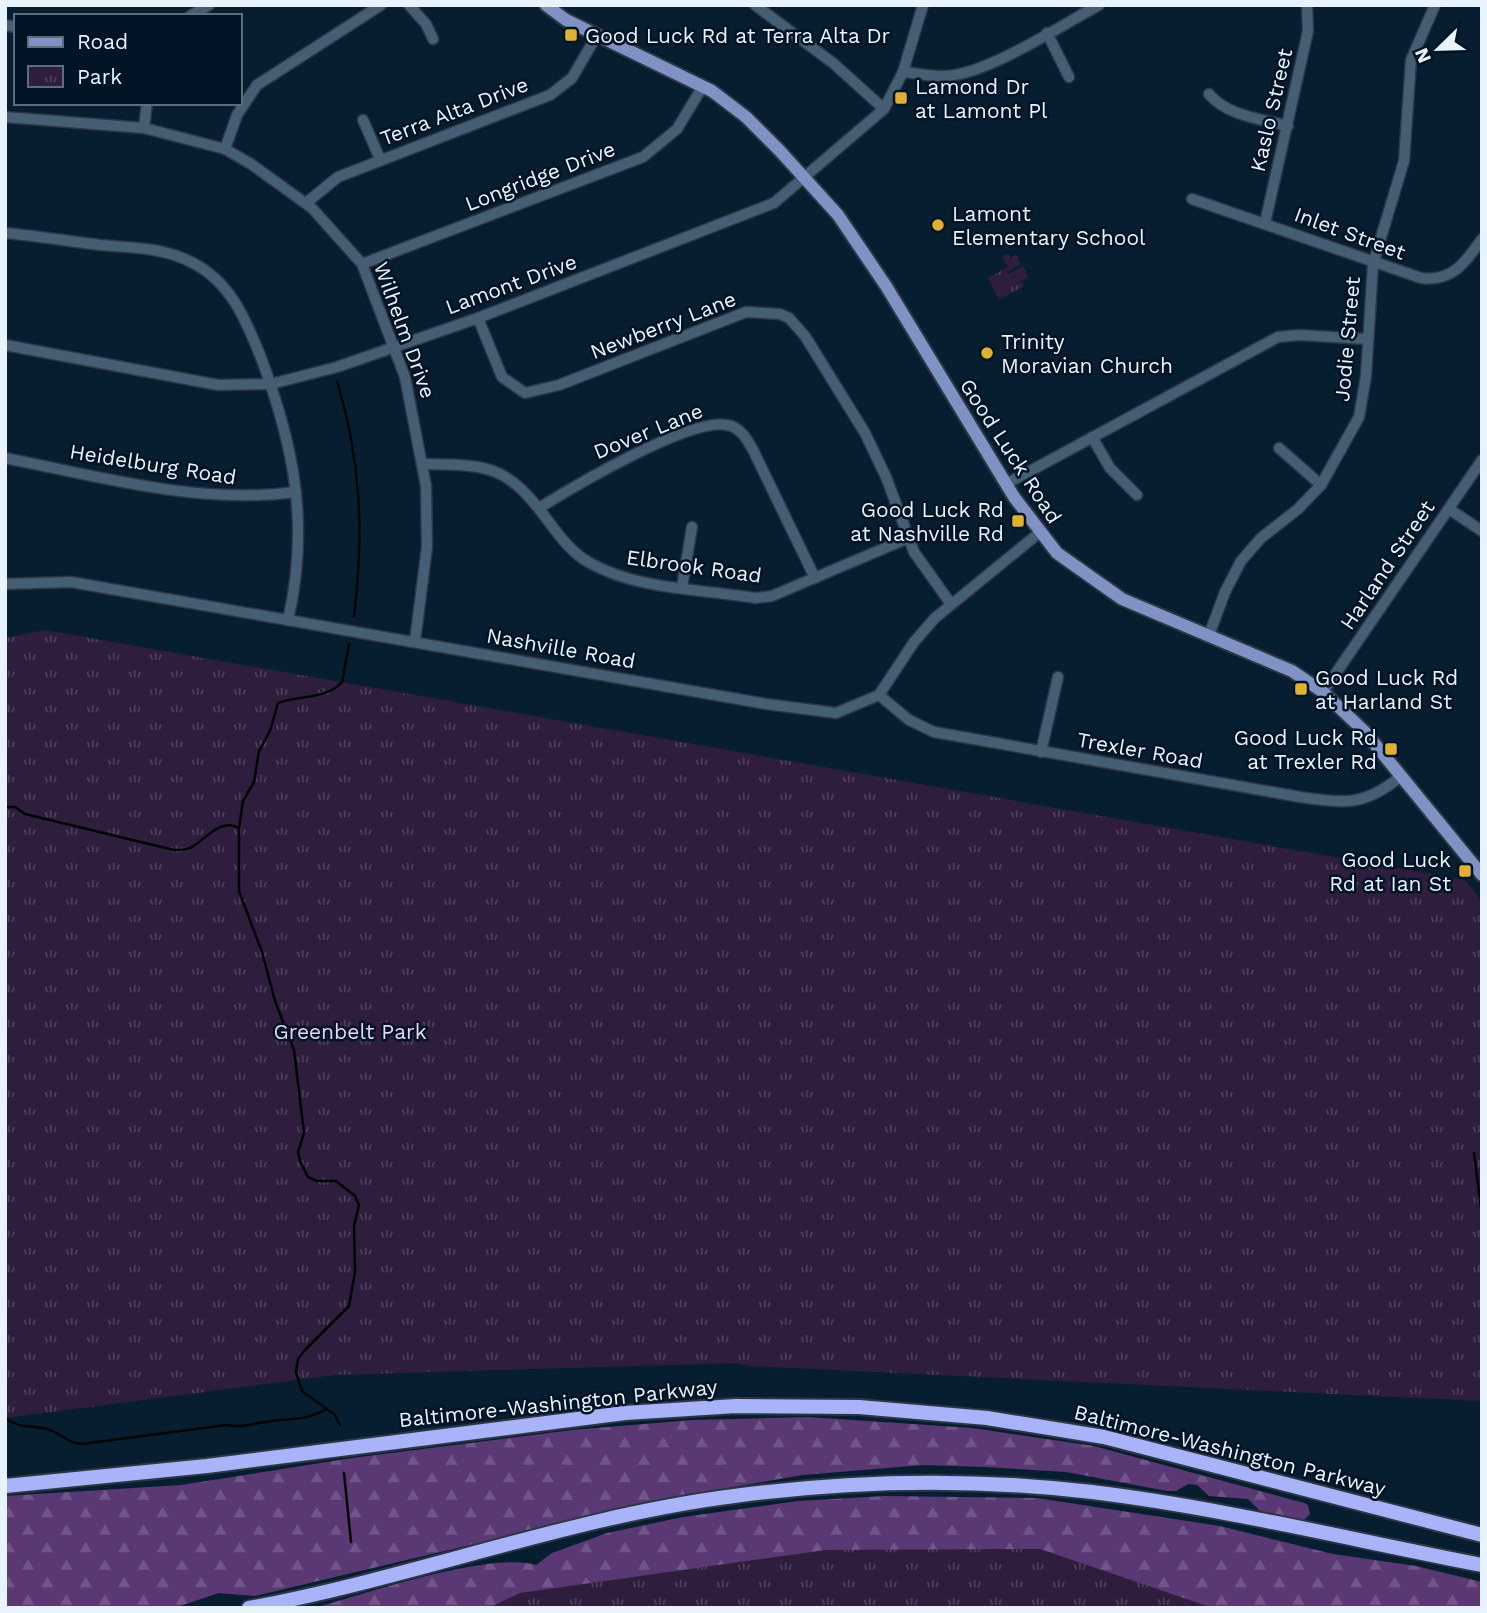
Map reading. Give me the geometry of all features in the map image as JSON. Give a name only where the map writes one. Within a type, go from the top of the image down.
[{"type":"highway","name":"Baltimore-Washington Parkway","points":[[5,1486],[195,1468],[625,1413],[736,1406],[859,1406],[987,1418],[1104,1437],[1482,1535]]},
{"type":"highway","points":[[249,1608],[674,1505],[797,1488],[884,1483],[985,1483],[1094,1493],[1482,1565]]},
{"type":"main road","name":"Good Luck Road","points":[[546,5],[597,35],[703,86],[746,117],[838,215],[865,254],[1006,484],[1039,533],[1057,553],[1104,588],[1149,612],[1292,671],[1323,692],[1365,732],[1482,875]]},
{"type":"street","points":[[193,14],[209,5]]},
{"type":"street","points":[[225,149],[237,115],[262,80],[381,5]]},
{"type":"street","points":[[409,5],[426,24],[433,38]]},
{"type":"street","points":[[755,5],[833,63],[884,109]]},
{"type":"street","name":"Lamont Drive","points":[[5,345],[218,385],[271,384],[337,367],[478,318],[763,208],[806,178],[884,109],[903,72],[923,5]]},
{"type":"street","points":[[903,72],[943,77],[964,73],[1099,5]]},
{"type":"street","name":"Kaslo Street","points":[[1265,223],[1308,31],[1307,5]]},
{"type":"street","name":"Jodie Street","points":[[1209,635],[1225,592],[1247,553],[1321,485],[1359,418],[1365,390],[1373,264],[1404,161],[1411,60],[1435,5]]},
{"type":"street","points":[[1047,33],[1069,77]]},
{"type":"street","name":"Terra Alta Drive","points":[[306,203],[338,177],[550,95],[572,78],[597,35]]},
{"type":"street","name":"Longridge Drive","points":[[362,264],[643,157],[677,129],[703,86]]},
{"type":"street","points":[[1209,94],[1215,101],[1237,113],[1288,126]]},
{"type":"street","points":[[144,128],[147,105]]},
{"type":"street","name":"Wilhelm Drive","points":[[5,117],[144,128],[225,149],[306,203],[362,264],[411,398],[426,486],[427,547],[415,641]]},
{"type":"street","points":[[363,120],[380,159]]},
{"type":"street","name":"Inlet Street","points":[[1192,199],[1373,264],[1421,278],[1444,278],[1461,266],[1482,239]]},
{"type":"street","points":[[5,233],[163,250],[202,267],[223,285],[242,313],[271,384],[290,447],[296,492],[298,560],[288,620]]},
{"type":"street","name":"Newberry Lane","points":[[478,318],[502,377],[525,393],[559,385],[746,312],[780,314],[789,318],[805,336],[865,433],[886,477],[906,539],[951,604]]},
{"type":"street","points":[[1006,484],[1278,337],[1300,335],[1367,339]]},
{"type":"street","name":"Dover Lane","points":[[539,508],[607,467],[701,426],[727,425],[740,432],[753,450],[815,578]]},
{"type":"street","points":[[1092,437],[1110,468],[1138,495]]},
{"type":"street","points":[[1279,448],[1321,485]]},
{"type":"street","name":"Heidelburg Road","points":[[5,458],[201,495],[243,497],[296,492]]},
{"type":"street","name":"Harland Street","points":[[1323,692],[1482,460]]},
{"type":"street","name":"Elbrook Road","points":[[422,464],[460,464],[495,470],[516,481],[558,534],[586,561],[617,576],[682,587],[755,598],[787,592],[906,539]]},
{"type":"street","points":[[1449,509],[1482,531]]},
{"type":"street","points":[[682,587],[692,527]]},
{"type":"street","points":[[879,695],[914,642],[951,604],[1039,533]]},
{"type":"street","name":"Nashville Road","points":[[5,584],[71,582],[823,713],[846,710],[879,695]]},
{"type":"street","points":[[1041,752],[1058,677]]},
{"type":"street","name":"Trexler Road","points":[[879,695],[909,720],[934,732],[1250,789],[1347,802],[1373,796],[1400,777]]},
{"type":"green space","points":[[1008,254],[1011,258],[1016,255],[1021,264],[1007,272],[1008,274],[1023,266],[1028,277],[1021,281],[1024,286],[999,300],[988,278],[1008,267],[1002,257]]},
{"type":"green space","name":"Greenbelt Park","points":[[45,630],[1465,880],[1482,902],[1482,1401],[749,1366],[737,1363],[335,1375],[5,1418],[5,638]]},
{"type":"green space","points":[[808,1417],[972,1428],[1094,1446],[1304,1503],[1308,1505],[1310,1514],[1303,1521],[1260,1511],[1248,1499],[1209,1496],[1197,1485],[1188,1484],[1176,1491],[1167,1491],[1066,1472],[923,1465],[803,1475],[668,1498],[255,1596],[219,1593],[174,1608],[5,1608],[5,1496],[181,1485],[352,1458],[572,1430],[692,1420]]},
{"type":"green space","points":[[885,1496],[1037,1498],[1220,1526],[1333,1554],[1416,1566],[1482,1582],[1482,1608],[314,1608],[459,1569],[515,1562],[536,1565],[552,1553],[607,1533],[683,1517],[798,1501]]},
{"type":"green space","points":[[1040,1549],[1213,1608],[488,1608],[520,1593],[825,1550]]},
{"type":"waterway","points":[[337,381],[356,469],[359,556],[354,616]]},
{"type":"waterway","points":[[239,828],[243,801],[254,782],[259,751],[270,731],[278,703],[335,688],[342,682],[349,644]]},
{"type":"waterway","points":[[5,807],[15,807],[25,814],[174,850],[190,848],[221,827],[227,825],[239,828],[239,891],[294,1050],[304,1133],[298,1152],[300,1161],[308,1177],[317,1181],[336,1181],[355,1196],[359,1205],[354,1226],[355,1272],[349,1306],[305,1350],[298,1359],[296,1372],[302,1391],[335,1415],[340,1425]]},
{"type":"waterway","points":[[1474,1153],[1482,1216]]},
{"type":"waterway","points":[[5,1418],[20,1425],[52,1430],[72,1442],[82,1444],[301,1418],[325,1410]]},
{"type":"waterway","points":[[344,1473],[351,1542]]},
{"type":"place","name":"Good Luck Rd at Terra Alta Dr","points":[[571,35]]},
{"type":"place","name":"Lamond Dr at Lamont Pl","points":[[901,98]]},
{"type":"place","name":"Lamont Elementary School","points":[[938,225]]},
{"type":"place","name":"Trinity Moravian Church","points":[[987,353]]},
{"type":"place","name":"Good Luck Rd at Nashville Rd","points":[[1018,521]]},
{"type":"place","name":"Good Luck Rd at Harland St","points":[[1301,689]]},
{"type":"place","name":"Good Luck Rd at Trexler Rd","points":[[1391,749]]},
{"type":"place","name":"Good Luck Rd at Ian St","points":[[1465,871]]}]
